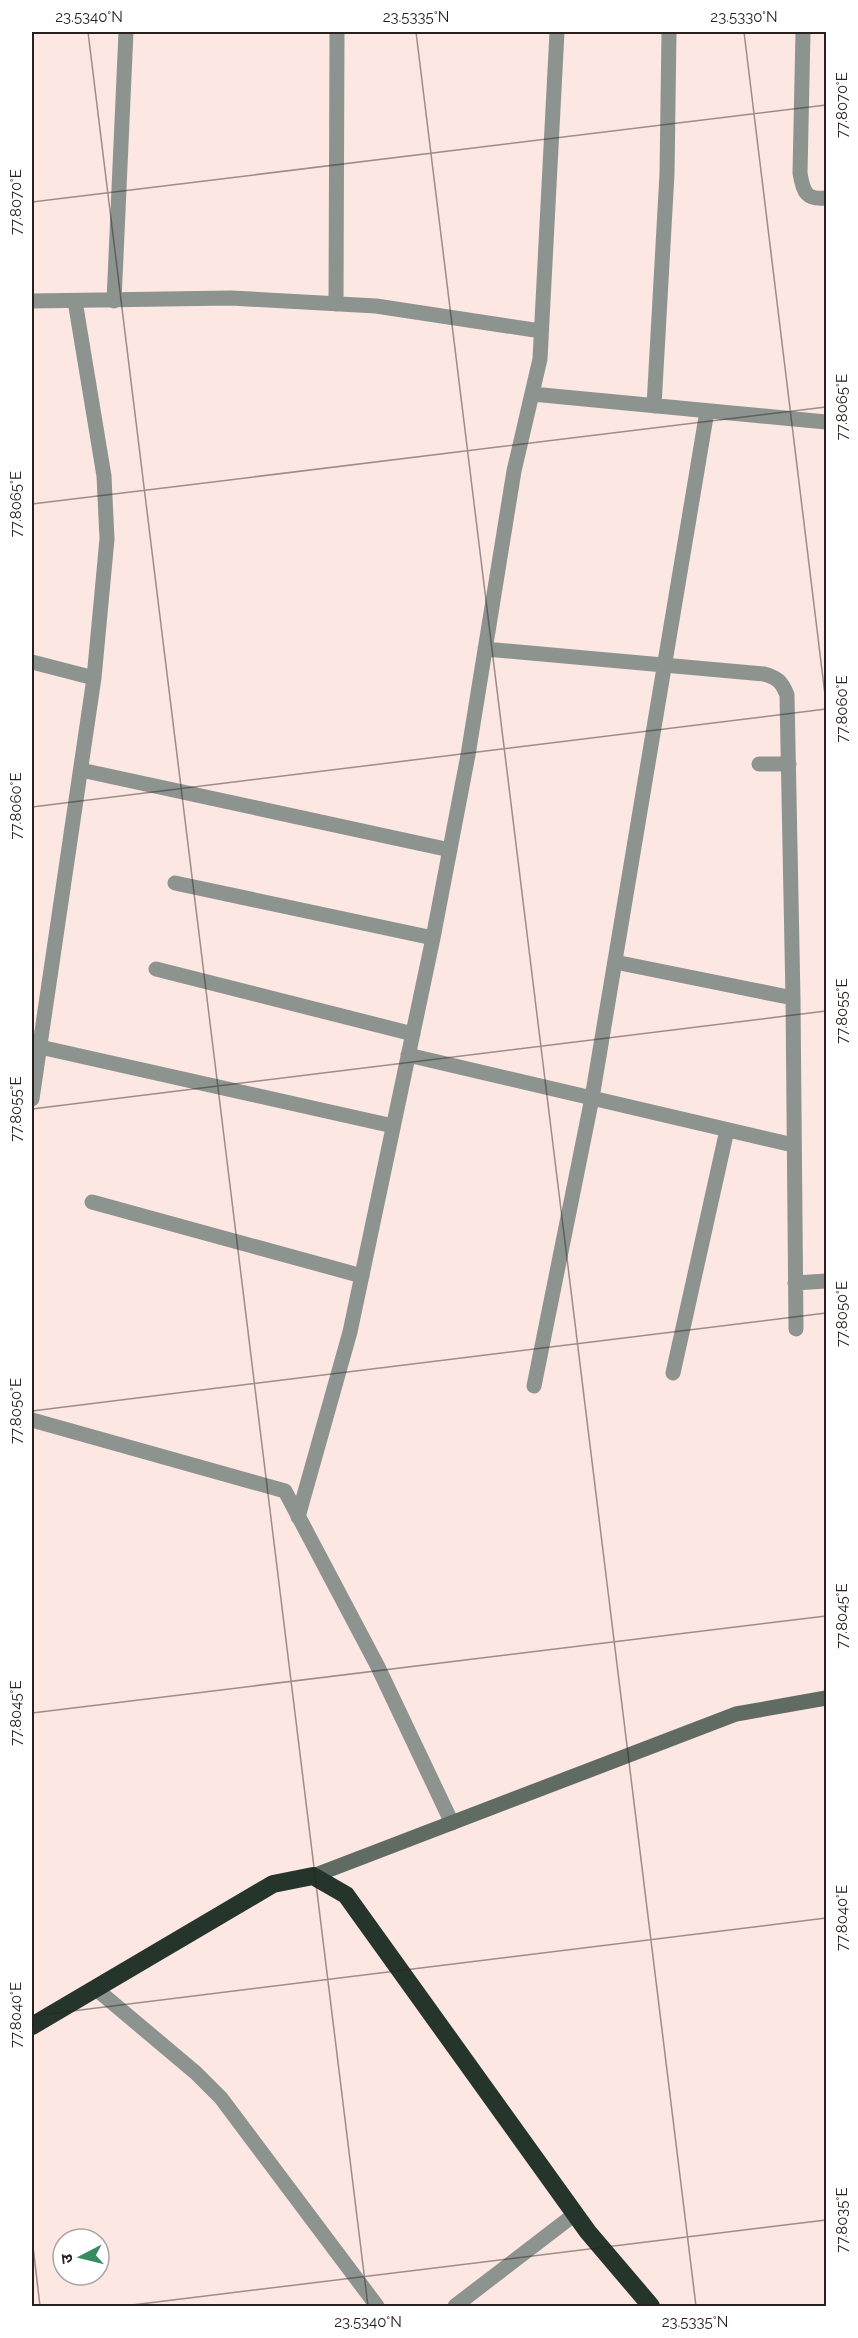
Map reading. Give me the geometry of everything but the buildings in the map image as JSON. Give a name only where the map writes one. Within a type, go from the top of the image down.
[{"type":"highway","points":[[32,2026],[273,1884],[313,1876],[346,1895],[575,2214],[651,2307]]},
{"type":"main road","points":[[313,1876],[736,1714],[826,1698]]},
{"type":"street","points":[[114,301],[126,32]]},
{"type":"street","points":[[336,304],[337,32]]},
{"type":"street","points":[[298,1517],[350,1332],[413,1034],[450,850],[514,471],[540,358],[557,32]]},
{"type":"street","points":[[654,406],[667,174],[669,32]]},
{"type":"street","points":[[803,32],[800,173],[807,195],[816,199],[826,198]]},
{"type":"street","points":[[32,301],[231,298],[376,306],[541,331]]},
{"type":"street","points":[[32,1099],[94,678],[107,539],[104,476],[75,301]]},
{"type":"street","points":[[531,394],[826,422]]},
{"type":"street","points":[[534,1386],[592,1098],[707,411]]},
{"type":"street","points":[[485,649],[765,674],[776,677],[783,684],[788,695],[796,1329]]},
{"type":"street","points":[[32,662],[94,678]]},
{"type":"street","points":[[759,764],[789,764]]},
{"type":"street","points":[[81,770],[450,850]]},
{"type":"street","points":[[175,883],[433,938]]},
{"type":"street","points":[[615,962],[793,998]]},
{"type":"street","points":[[156,969],[413,1034]]},
{"type":"street","points":[[40,1047],[393,1126]]},
{"type":"street","points":[[408,1055],[793,1145]]},
{"type":"street","points":[[673,1373],[727,1130]]},
{"type":"street","points":[[92,1202],[362,1276]]},
{"type":"street","points":[[795,1283],[826,1281]]},
{"type":"street","points":[[32,1420],[285,1491],[377,1665],[452,1822]]},
{"type":"street","points":[[95,1988],[196,2073],[222,2098],[377,2307]]},
{"type":"street","points":[[455,2307],[575,2214]]}]
